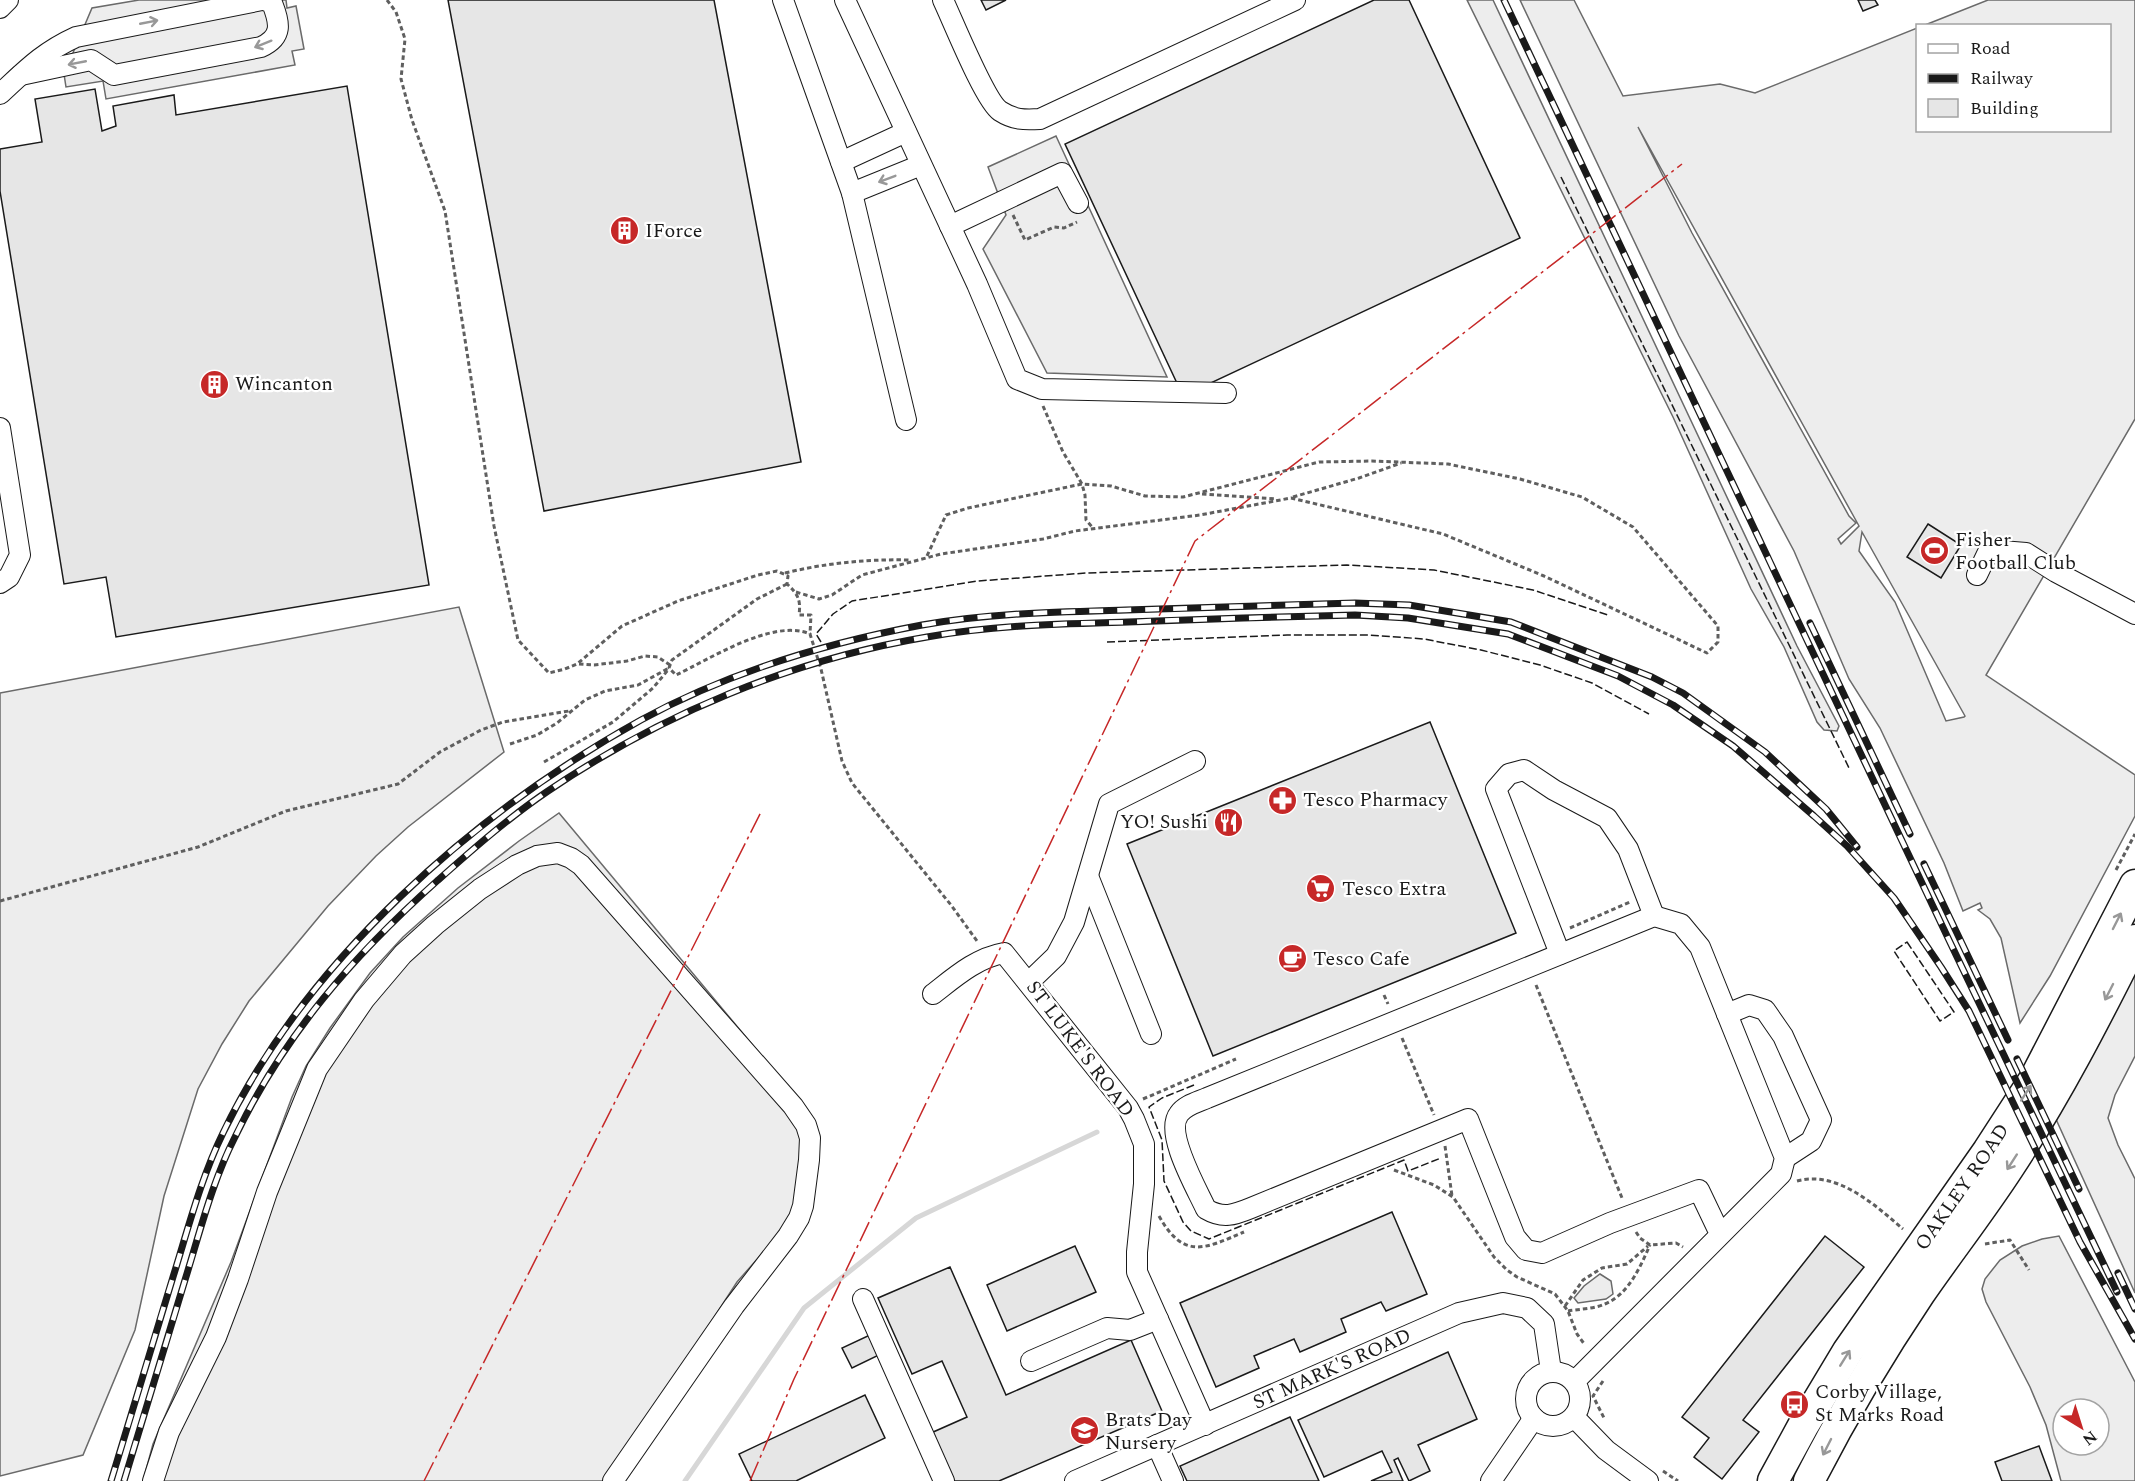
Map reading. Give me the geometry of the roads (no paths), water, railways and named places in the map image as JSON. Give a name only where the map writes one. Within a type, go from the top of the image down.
[{"type":"highway","name":"OAKLEY ROAD","points":[[1773,1481],[1848,1351],[1988,1151],[2034,1080],[2135,885]]},
{"type":"highway","name":"OAKLEY ROAD","points":[[1809,1481],[1840,1421],[1872,1368],[1920,1293],[2008,1168],[2048,1106],[2135,940]]},
{"type":"street","points":[[0,8],[8,0]]},
{"type":"street","points":[[0,94],[21,75],[54,47],[76,37],[263,0],[272,3],[279,25],[272,42],[261,47],[114,75],[91,60],[21,75]]},
{"type":"street","points":[[783,0],[852,193],[906,420]]},
{"type":"street","points":[[845,0],[977,284],[1017,379],[1042,389],[1226,393]]},
{"type":"street","points":[[943,0],[984,89],[998,110],[1019,121],[1040,119],[1295,0]]},
{"type":"street","points":[[841,162],[906,132]]},
{"type":"street","points":[[852,193],[921,165]]},
{"type":"street","points":[[950,226],[1062,173],[1078,212]]},
{"type":"street","points":[[0,428],[21,555],[9,577],[0,583]]},
{"type":"street","points":[[1977,574],[1989,550],[2026,553],[2056,572],[2135,614]]},
{"type":"street","points":[[1029,982],[1056,956],[1074,922],[1109,804],[1195,761]]},
{"type":"street","points":[[1560,954],[1496,789],[1509,774],[1524,770],[1554,790],[1607,818],[1628,849],[1654,916]]},
{"type":"street","points":[[153,1481],[169,1432],[216,1337],[267,1192],[313,1080],[328,1051],[364,1000],[403,954],[435,925],[517,865],[537,856],[558,853],[581,865],[793,1106],[806,1125],[810,1138],[803,1206],[799,1218],[788,1236],[734,1306],[613,1481]]},
{"type":"street","points":[[1088,876],[1151,1034]]},
{"type":"street","points":[[1575,1381],[1780,1174],[1785,1158],[1700,947],[1681,924],[1654,916],[1190,1106],[1179,1114],[1174,1125],[1176,1140],[1206,1209],[1216,1215],[1230,1216],[1468,1119],[1515,1237],[1526,1250],[1542,1253],[1629,1216],[1699,1190],[1720,1234]]},
{"type":"street","name":"ST LUKE'S ROAD","points":[[933,994],[966,968],[988,956],[1004,953],[1128,1108],[1144,1144],[1144,1184],[1137,1272],[1205,1425]]},
{"type":"street","points":[[1727,1014],[1749,1005],[1765,1010],[1783,1036],[1821,1120],[1811,1141],[1785,1158]]},
{"type":"street","points":[[863,1299],[945,1481]]},
{"type":"street","name":"ST MARK'S ROAD","points":[[1075,1481],[1460,1313],[1494,1304],[1503,1303],[1527,1308],[1544,1324],[1551,1371]]},
{"type":"street","points":[[1031,1361],[1107,1328],[1130,1330],[1158,1319]]},
{"type":"street","points":[[1551,1371],[1566,1374],[1575,1381],[1581,1394],[1581,1403],[1574,1417],[1565,1424],[1557,1426],[1549,1426],[1534,1418],[1526,1402],[1526,1394],[1534,1378],[1551,1371]]},
{"type":"street","points":[[1574,1417],[1606,1450],[1654,1474]]},
{"type":"street","points":[[1491,1481],[1534,1418]]},
{"type":"street","points":[[1157,1445],[1173,1481]]},
{"type":"waterway","points":[[685,1481],[804,1308],[916,1218],[1097,1132]]},
{"type":"railway","points":[[1504,0],[2117,1292]]},
{"type":"railway","points":[[111,1481],[208,1168],[223,1133],[258,1069],[300,1008],[348,951],[401,896],[458,845],[517,799],[579,757],[641,720],[742,674],[814,651],[886,632],[972,618],[1049,612],[1355,603],[1409,605],[1511,622],[1652,677],[1683,693],[1765,752],[1826,809],[1857,847]]},
{"type":"railway","points":[[124,1481],[207,1207],[235,1137],[254,1100],[298,1031],[349,968],[406,909],[477,846],[533,801],[591,763],[682,714],[729,694],[826,660],[927,637],[1002,628],[1355,615],[1408,618],[1508,634],[1618,676],[1673,705],[1733,746],[1814,816],[1847,846],[1894,898],[1969,1011],[2080,1242],[2135,1339]]},
{"type":"railway","points":[[1810,623],[1910,834]]},
{"type":"railway","points":[[1924,864],[2008,1040]]},
{"type":"railway","points":[[2017,1059],[2079,1189]]},
{"type":"railway","points":[[2118,1273],[2135,1309]]},
{"type":"place","name":"IForce","points":[[624,231]]},
{"type":"place","name":"Wincanton","points":[[214,384]]},
{"type":"place","name":"Fisher Football Club","points":[[1934,551]]},
{"type":"place","name":"Tesco Pharmacy","points":[[1282,800]]},
{"type":"place","name":"YO! Sushi","points":[[1229,822]]},
{"type":"place","name":"Tesco Extra","points":[[1321,889]]},
{"type":"place","name":"Tesco Cafe","points":[[1292,959]]},
{"type":"place","name":"Corby Village, St Marks Road","points":[[1794,1404]]},
{"type":"place","name":"Brats Day Nursery","points":[[1084,1431]]}]
